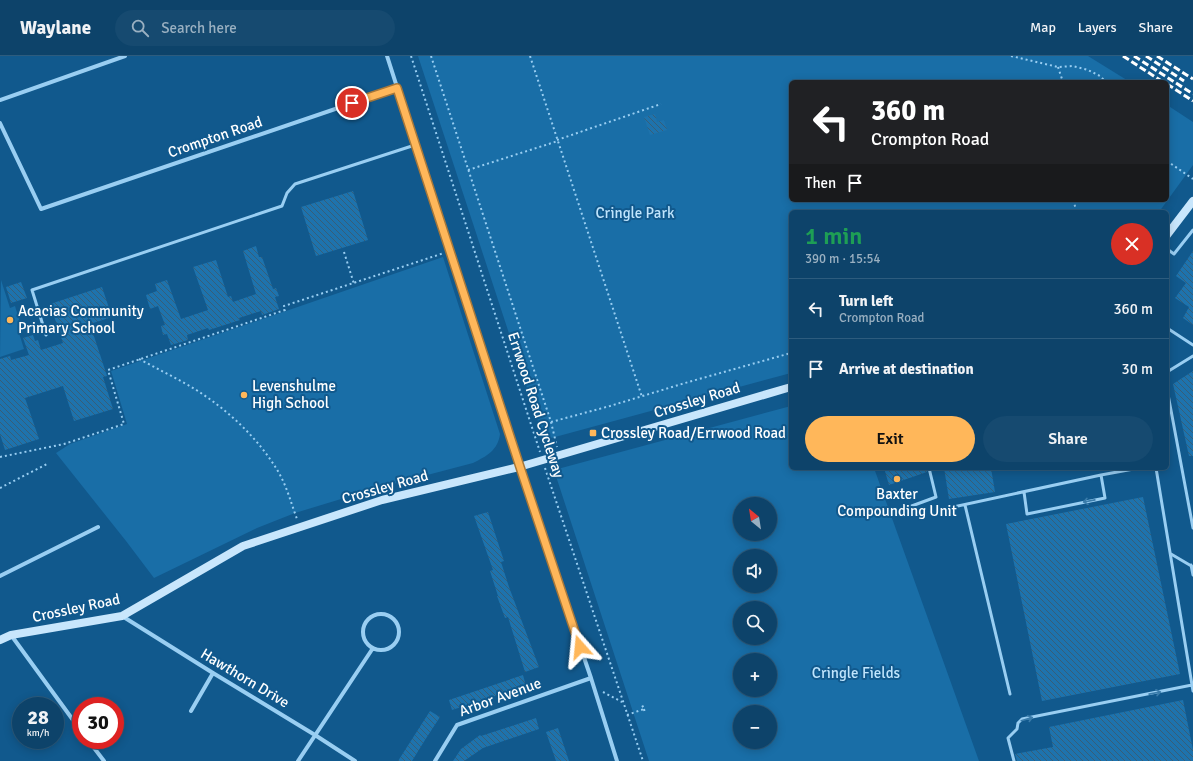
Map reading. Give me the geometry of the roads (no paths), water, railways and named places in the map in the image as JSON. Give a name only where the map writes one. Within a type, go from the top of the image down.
[{"type":"street","points":[[0,100],[125,56]]},
{"type":"street","points":[[387,56],[617,761]]},
{"type":"street","name":"Crompton Road","points":[[0,123],[41,209],[397,88]]},
{"type":"street","points":[[1169,232],[1193,201]]},
{"type":"street","name":"Crossley Road","points":[[0,640],[10,635],[122,616],[243,546],[382,500],[520,467],[789,387]]},
{"type":"street","points":[[0,576],[98,527]]},
{"type":"street","points":[[378,614],[389,615],[398,624],[400,629],[398,641],[390,649],[384,651],[373,648],[367,644],[364,639],[362,632],[364,626],[367,620],[372,616],[378,614]]},
{"type":"street","name":"Hawthorn Drive","points":[[122,616],[355,761]]},
{"type":"street","points":[[10,635],[72,718]]},
{"type":"street","points":[[298,761],[373,648]]},
{"type":"street","points":[[191,712],[213,673]]},
{"type":"street","name":"Arbor Avenue","points":[[435,761],[457,725],[591,678]]},
{"type":"street","points":[[95,749],[104,761]]},
{"type":"lane","points":[[46,335],[32,290],[282,206],[287,193],[295,184],[415,145]]},
{"type":"lane","points":[[1169,250],[1174,254],[1193,230]]},
{"type":"lane","points":[[1169,329],[1193,345]]},
{"type":"lane","points":[[1169,371],[1193,356]]},
{"type":"lane","points":[[1169,400],[1193,528]]},
{"type":"lane","points":[[909,507],[936,498],[929,470]]},
{"type":"lane","points":[[944,510],[1128,470]]},
{"type":"lane","points":[[1156,470],[1193,691]]},
{"type":"lane","points":[[1024,492],[1027,514],[1105,498],[1101,475]]},
{"type":"lane","points":[[965,505],[1010,694]]},
{"type":"lane","points":[[1171,554],[1192,566],[1193,575]]},
{"type":"lane","points":[[1014,761],[1008,738],[1017,729],[1018,723],[1022,719],[1192,685]]},
{"type":"railway","points":[[1123,56],[1160,80]]},
{"type":"railway","points":[[1134,56],[1193,94]]},
{"type":"railway","points":[[1146,56],[1184,81]]},
{"type":"railway","points":[[1157,56],[1193,79]]},
{"type":"railway","points":[[1169,85],[1193,101]]},
{"type":"place","name":"Acacias Community Primary School","points":[[10,320]]},
{"type":"place","name":"Levenshulme High School","points":[[244,395]]},
{"type":"place","name":"Crossley Road/Errwood Road","points":[[593,433]]},
{"type":"place","name":"Baxter Compounding Unit","points":[[897,479]]},
{"type":"park label","name":"Cringle Park","points":[[635,213]]},
{"type":"park label","name":"Cringle Fields","points":[[856,673]]}]
